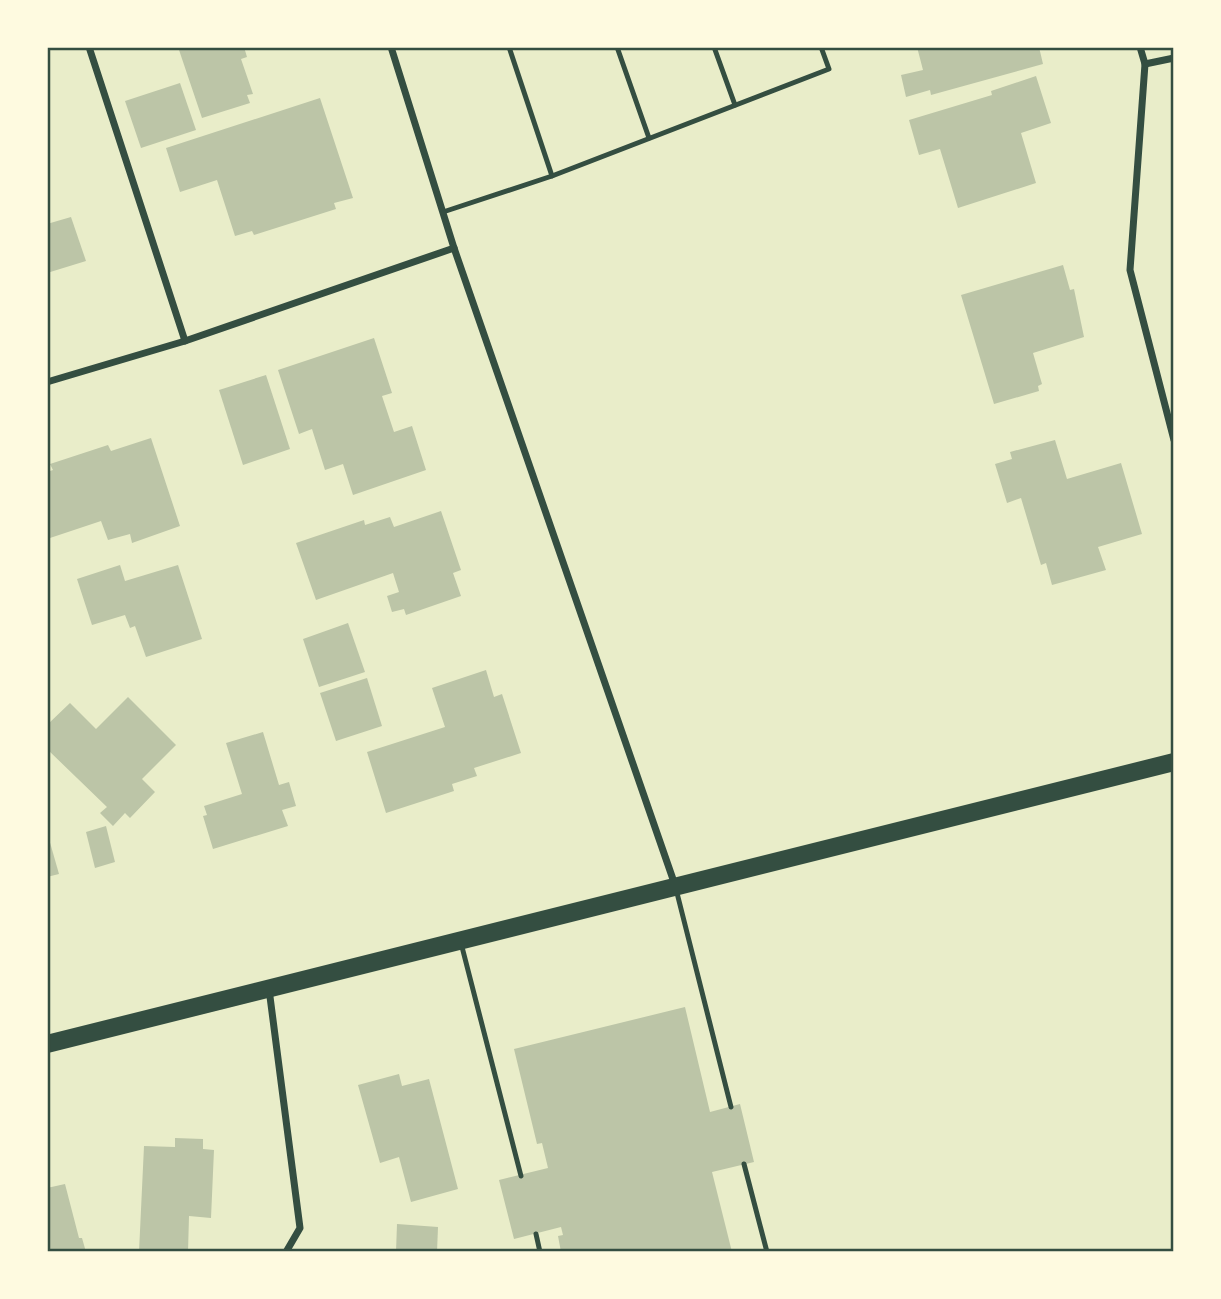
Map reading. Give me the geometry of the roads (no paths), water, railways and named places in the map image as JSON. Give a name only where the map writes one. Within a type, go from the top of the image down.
[{"type":"main road","points":[[47,1044],[1174,762]]},
{"type":"street","points":[[89,47],[185,341]]},
{"type":"street","points":[[391,47],[454,248],[675,886]]},
{"type":"street","points":[[1140,47],[1145,64],[1130,270],[1174,440]]},
{"type":"street","points":[[1145,64],[1174,58]]},
{"type":"street","points":[[47,382],[185,341],[454,248]]},
{"type":"street","points":[[269,988],[300,1228],[286,1252]]},
{"type":"lane","points":[[509,47],[552,176]]},
{"type":"lane","points":[[617,47],[649,138]]},
{"type":"lane","points":[[714,47],[735,105]]},
{"type":"lane","points":[[443,212],[552,176],[829,69],[821,47]]},
{"type":"lane","points":[[675,886],[731,1107]]},
{"type":"lane","points":[[460,940],[521,1176]]},
{"type":"lane","points":[[744,1164],[767,1252]]},
{"type":"lane","points":[[536,1234],[540,1252]]}]
